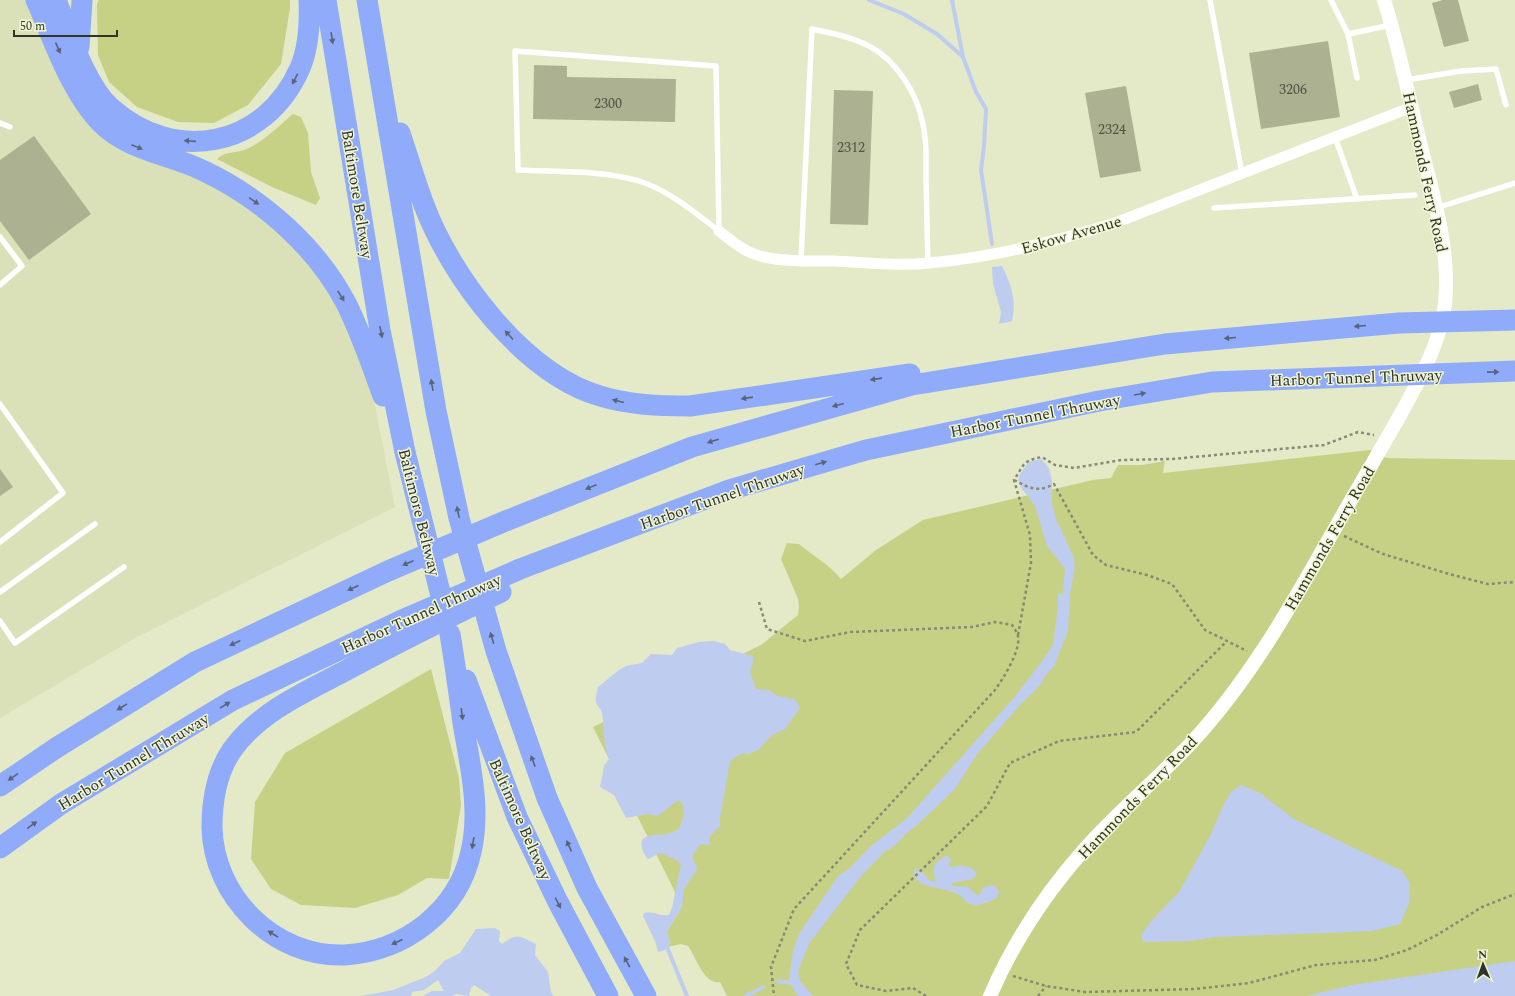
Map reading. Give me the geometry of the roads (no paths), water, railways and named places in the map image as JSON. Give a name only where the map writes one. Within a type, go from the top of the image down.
[{"type":"highway","points":[[36,0],[74,85],[93,115],[101,124],[129,144],[202,170],[256,202],[291,232],[320,264],[345,302],[364,344],[405,452]]},
{"type":"highway","points":[[56,0],[92,84],[110,107],[135,126],[164,138],[178,141],[210,141],[227,137],[260,121],[273,109],[292,84],[300,67],[309,38],[309,0]]},
{"type":"highway","points":[[79,56],[79,28],[82,0]]},
{"type":"highway","name":"Baltimore Beltway","points":[[326,0],[379,322],[405,452],[450,634],[516,817],[561,908],[608,996]]},
{"type":"highway","name":"Baltimore Beltway","points":[[367,0],[436,411],[458,518],[496,651],[547,798],[587,888],[646,996]]},
{"type":"highway","points":[[378,67],[424,206],[440,240],[460,276],[488,312],[517,344],[544,368],[572,385],[599,396],[628,403],[657,406],[690,406],[1025,356],[1399,323],[1515,320]]},
{"type":"highway","points":[[0,786],[56,748],[195,662],[388,572],[508,520],[692,447],[912,385],[1165,344]]},
{"type":"highway","name":"Harbor Tunnel Thruway","points":[[0,848],[61,804],[234,700],[403,630],[522,575],[638,524],[729,490],[866,450],[1046,412],[1212,382],[1375,377],[1470,372],[1515,372]]},
{"type":"highway","points":[[403,630],[285,703],[251,728],[230,752],[218,779],[212,805],[212,833],[216,858],[223,878],[234,899],[250,917],[273,935],[298,947],[319,952],[344,955],[389,946],[410,936],[442,911],[464,875],[471,853],[474,835],[474,799],[471,761],[450,634]]},
{"type":"street","name":"Hammonds Ferry Road","points":[[990,996],[1001,972],[1035,914],[1057,882],[1084,849],[1205,728],[1235,691],[1258,657],[1385,441],[1423,373],[1433,350],[1442,319],[1446,290],[1445,260],[1436,208],[1412,107],[1384,0]]},
{"type":"street","name":"Eskow Avenue","points":[[719,231],[746,251],[760,256],[801,260],[928,263],[981,256],[1074,235],[1115,223],[1412,107]]},
{"type":"lane","points":[[1210,0],[1242,174]]},
{"type":"lane","points":[[1331,0],[1348,34],[1357,78]]},
{"type":"lane","points":[[1348,34],[1391,25]]},
{"type":"lane","points":[[801,260],[812,29],[834,33],[871,47],[887,59],[901,74],[913,97],[922,119],[926,142],[928,263]]},
{"type":"lane","points":[[515,51],[716,66],[719,231],[686,205],[663,191],[639,181],[607,175],[518,170],[515,51]]},
{"type":"lane","points":[[1405,80],[1461,71],[1496,69],[1506,105]]},
{"type":"lane","points":[[0,123],[10,127]]},
{"type":"lane","points":[[1335,137],[1357,199]]},
{"type":"lane","points":[[1436,208],[1515,182]]},
{"type":"lane","points":[[1214,208],[1415,195]]},
{"type":"lane","points":[[0,237],[22,266],[0,285]]},
{"type":"lane","points":[[0,404],[63,493],[0,542]]},
{"type":"lane","points":[[0,592],[95,524]]},
{"type":"lane","points":[[0,621],[15,643],[124,567]]},
{"type":"water","points":[[1002,266],[1008,279],[1014,306],[1012,321],[999,324],[1001,312],[993,284],[992,267]]},
{"type":"water","points":[[1041,459],[1049,468],[1052,481],[1052,504],[1060,534],[1073,555],[1075,564],[1070,595],[1068,631],[1054,666],[978,753],[954,790],[917,825],[891,845],[862,875],[810,942],[798,971],[800,981],[813,996],[798,996],[789,982],[793,950],[799,934],[838,876],[850,868],[872,845],[906,819],[1013,699],[1053,645],[1058,606],[1058,593],[1062,595],[1063,593],[1065,569],[1047,546],[1035,506],[1022,489],[1018,480],[1020,474],[1029,462]]},
{"type":"water","points":[[714,641],[725,644],[730,650],[753,656],[753,663],[750,671],[756,689],[769,690],[777,696],[795,699],[800,708],[785,729],[771,736],[758,750],[748,754],[742,753],[730,761],[720,818],[720,826],[710,836],[709,845],[700,844],[692,857],[697,867],[696,871],[684,889],[682,906],[667,932],[670,942],[665,950],[658,952],[655,941],[643,916],[644,913],[647,912],[669,915],[672,908],[681,864],[675,859],[660,853],[648,859],[643,851],[642,843],[643,839],[646,837],[672,833],[679,829],[684,809],[678,800],[658,816],[648,814],[626,818],[614,795],[600,787],[604,766],[609,759],[604,742],[602,713],[596,702],[596,694],[598,687],[619,670],[626,666],[642,663],[651,654],[672,655],[677,648],[699,642]]},
{"type":"water","points":[[1241,785],[1260,793],[1294,819],[1402,871],[1410,883],[1409,903],[1400,924],[1372,931],[1215,937],[1189,941],[1143,942],[1141,935],[1152,920],[1179,892],[1210,836],[1231,792]]},
{"type":"water","points":[[947,856],[952,860],[948,864],[950,867],[961,866],[972,868],[977,874],[973,879],[952,883],[952,886],[968,887],[979,895],[984,887],[994,885],[999,891],[998,897],[984,904],[972,905],[953,892],[925,885],[918,880],[914,874],[915,869],[920,870],[929,880],[935,882],[934,867],[940,860]]},
{"type":"water","points":[[495,928],[500,931],[499,941],[502,944],[519,936],[536,944],[535,955],[548,972],[551,992],[554,996],[491,996],[474,985],[471,988],[469,996],[456,994],[452,996],[423,996],[432,991],[444,991],[438,980],[424,990],[412,992],[411,996],[361,996],[393,990],[426,977],[436,970],[444,961],[460,953],[476,929]]},
{"type":"water","points":[[1515,961],[1515,996],[1307,996],[1352,985]]},
{"type":"waterway","points":[[869,0],[904,14],[937,34],[962,56]]},
{"type":"waterway","points":[[952,0],[963,57],[976,92],[986,109],[981,170],[992,244]]},
{"type":"waterway","points":[[1057,525],[1068,550]]},
{"type":"waterway","points":[[1022,700],[1040,682],[1043,675]]},
{"type":"waterway","points":[[888,848],[902,836]]},
{"type":"waterway","points":[[667,947],[687,996]]},
{"type":"waterway","points":[[778,981],[793,983]]},
{"type":"waterway","points":[[746,996],[763,987]]}]
